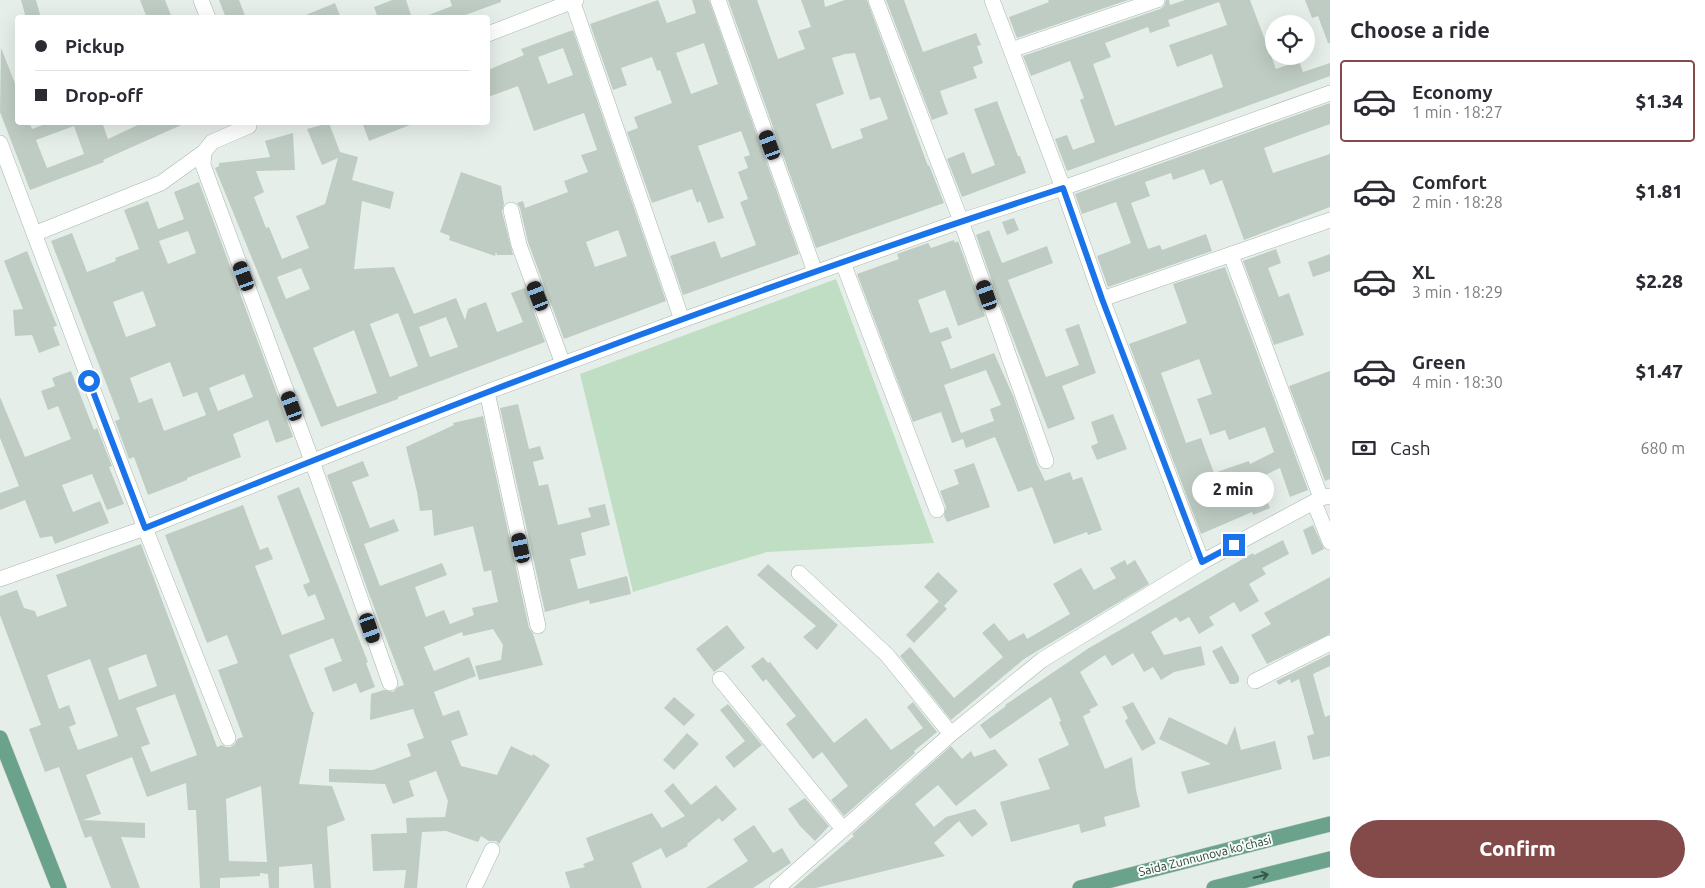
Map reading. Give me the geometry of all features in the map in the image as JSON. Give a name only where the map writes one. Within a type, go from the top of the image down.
[{"type":"main road","points":[[0,738],[59,888]]},
{"type":"main road","name":"Saida Zunnunova ko'chasi","points":[[1080,888],[1330,824]]},
{"type":"main road","points":[[1214,888],[1330,859]]},
{"type":"street","points":[[201,0],[207,15]]},
{"type":"street","points":[[490,33],[574,0],[682,320]]},
{"type":"street","points":[[718,0],[816,272]]},
{"type":"street","points":[[876,0],[961,221],[1046,461]]},
{"type":"street","points":[[992,0],[1063,188],[1102,299],[1202,562]]},
{"type":"street","points":[[1011,50],[1157,0]]},
{"type":"street","points":[[0,580],[145,528],[487,392],[682,320],[1330,93]]},
{"type":"street","points":[[34,234],[160,183],[204,152],[212,142],[249,125]]},
{"type":"street","points":[[0,144],[145,528],[228,738]]},
{"type":"street","points":[[204,152],[203,165],[312,461],[390,683]]},
{"type":"street","points":[[511,210],[519,245],[563,364]]},
{"type":"street","points":[[1102,299],[1330,220]]},
{"type":"street","points":[[1231,254],[1322,499],[1330,542]]},
{"type":"street","points":[[842,263],[937,510]]},
{"type":"street","points":[[487,392],[538,626]]},
{"type":"street","points":[[777,888],[951,734],[1042,660],[1202,562],[1322,499]]},
{"type":"street","points":[[799,573],[887,655],[951,734]]},
{"type":"street","points":[[1255,681],[1330,643]]},
{"type":"street","points":[[720,679],[844,829]]},
{"type":"street","points":[[474,888],[492,850]]},
{"type":"green space","points":[[836,279],[934,543],[767,552],[633,592],[580,374]]},
{"type":"building","points":[[21,0],[36,0],[40,15],[25,15]]},
{"type":"building","points":[[140,0],[165,0],[171,15],[146,15]]},
{"type":"building","points":[[219,0],[239,0],[245,15],[225,15]]},
{"type":"building","points":[[392,0],[406,0],[411,15],[377,15],[374,7]]},
{"type":"building","points":[[450,0],[501,0],[501,2],[465,15],[429,15],[452,6]]},
{"type":"building","points":[[658,0],[667,23],[696,13],[692,0],[709,0],[799,254],[683,295],[670,256],[715,241],[721,258],[756,245],[740,202],[748,199],[738,172],[748,168],[744,157],[750,155],[741,131],[698,146],[724,218],[708,223],[700,201],[697,203],[692,189],[652,203],[627,132],[638,128],[634,117],[672,103],[660,70],[657,71],[652,57],[621,68],[627,85],[613,90],[590,24]],"holes":[[[704,43],[718,84],[691,94],[676,53]]]},
{"type":"building","points":[[728,0],[757,0],[778,59],[805,49],[798,31],[811,27],[801,0],[824,0],[825,7],[845,0],[867,0],[928,166],[944,203],[816,248]],"holes":[[[855,53],[870,100],[880,97],[888,119],[860,129],[863,138],[832,149],[816,104],[844,94],[832,58]]]},
{"type":"building","points":[[886,0],[904,0],[923,52],[976,33],[981,45],[977,46],[983,63],[973,67],[977,78],[940,91],[948,114],[932,120]]},
{"type":"building","points":[[1048,0],[1128,0],[1017,38],[1009,17],[1049,2]]},
{"type":"building","points":[[1166,0],[1169,0],[1170,5],[1185,0],[1250,0],[1265,40],[1265,65],[1274,65],[1276,69],[1288,65],[1300,65],[1303,72],[1330,63],[1330,76],[1067,171],[1055,139],[1067,135],[1073,150],[1095,142],[1080,100],[1084,98],[1070,61],[1031,76],[1023,56],[1164,6]],"holes":[[[1219,2],[1227,25],[1169,45],[1177,67],[1212,54],[1223,87],[1115,126],[1093,64],[1111,57],[1105,43],[1148,27],[1150,33],[1170,26],[1168,20]]]},
{"type":"building","points":[[1305,0],[1330,0],[1330,43],[1328,43],[1318,16],[1311,15]]},
{"type":"building","points":[[335,3],[340,15],[306,15]]},
{"type":"building","points":[[573,30],[666,301],[564,339],[528,242],[520,208],[517,203],[523,201],[525,208],[568,192],[564,181],[588,172],[581,155],[597,150],[584,113],[534,131],[518,86],[490,96],[490,69],[524,55],[521,49]],"holes":[[[563,48],[573,75],[548,84],[538,57]],[[618,230],[627,256],[595,267],[586,242]]]},
{"type":"building","points":[[1,48],[15,83],[15,125],[30,125],[32,129],[42,125],[103,125],[108,139],[138,125],[181,125],[103,160],[104,162],[30,190],[0,112]],"holes":[[[74,126],[84,154],[47,168],[36,140]]]},
{"type":"building","points":[[997,101],[1026,173],[962,197],[947,159],[964,152],[972,174],[995,165],[974,109]]},
{"type":"building","points":[[1330,103],[1330,124],[1264,148],[1273,173],[1330,154],[1330,207],[1244,240],[1222,180],[1210,185],[1204,169],[1173,180],[1171,173],[1145,182],[1150,196],[1131,203],[1148,249],[1160,245],[1162,250],[1206,234],[1212,251],[1108,287],[1097,256],[1131,243],[1116,202],[1082,214],[1075,194]]},
{"type":"building","points":[[330,125],[340,152],[358,157],[352,180],[394,192],[390,209],[362,201],[354,269],[394,267],[414,314],[456,298],[465,320],[468,309],[486,302],[497,332],[523,322],[511,293],[525,288],[545,342],[321,427],[215,168],[219,166],[219,163],[270,157],[265,141],[293,133],[295,170],[256,171],[264,192],[254,197],[266,228],[269,227],[282,259],[309,248],[296,216],[325,204],[338,158],[322,165],[307,129]],"holes":[[[301,268],[310,289],[286,299],[277,277]],[[398,313],[418,366],[390,377],[370,324]],[[446,317],[458,347],[430,357],[419,327]],[[354,330],[377,393],[337,407],[313,348]]]},
{"type":"building","points":[[363,125],[410,125],[369,141]]},
{"type":"building","points":[[461,172],[501,186],[504,204],[502,212],[513,255],[497,255],[496,252],[495,256],[449,240],[450,236],[440,232]]},
{"type":"building","points":[[199,182],[293,437],[276,443],[268,420],[233,434],[241,457],[148,495],[134,457],[129,459],[115,421],[120,419],[51,241],[72,233],[87,272],[116,261],[115,258],[139,249],[124,210],[148,201],[158,229],[184,219],[174,192]],"holes":[[[188,231],[196,253],[168,264],[159,241]],[[143,291],[156,326],[126,337],[113,302]],[[170,362],[183,397],[197,392],[206,415],[164,431],[152,398],[139,403],[130,378]],[[244,374],[253,397],[218,411],[209,388]]]},
{"type":"building","points":[[1014,218],[1019,230],[1007,235],[1002,222]]},
{"type":"building","points":[[989,230],[1002,263],[1047,246],[1053,263],[1008,280],[1046,377],[1079,365],[1065,329],[1079,324],[1096,373],[1062,386],[1075,419],[1048,429],[1002,310],[976,235]]},
{"type":"building","points":[[954,240],[955,243],[958,241],[985,316],[958,326],[945,290],[918,300],[930,333],[948,327],[952,338],[941,342],[951,369],[994,353],[1014,398],[1037,464],[1045,481],[1070,472],[1073,480],[1082,477],[1102,530],[1088,535],[1087,532],[1054,544],[1032,487],[1018,492],[995,437],[966,448],[963,439],[952,443],[941,412],[913,422],[857,274],[899,259],[897,254],[928,243],[931,248]],"holes":[[[986,370],[1001,405],[990,409],[994,421],[961,433],[944,385]]]},
{"type":"building","points":[[1276,249],[1281,263],[1268,268],[1279,297],[1289,293],[1304,335],[1274,345],[1243,261]]},
{"type":"building","points":[[27,251],[57,326],[53,327],[60,345],[39,353],[32,335],[15,336],[13,310],[23,309],[4,261]]},
{"type":"building","points":[[1330,254],[1330,271],[1313,277],[1308,262]]},
{"type":"building","points":[[1225,267],[1308,490],[1290,497],[1280,468],[1257,479],[1270,508],[1253,515],[1252,512],[1201,534],[1129,344],[1187,323],[1173,284]],"holes":[[[1199,359],[1212,394],[1197,399],[1210,435],[1225,430],[1229,440],[1265,427],[1274,452],[1250,464],[1249,461],[1214,473],[1201,438],[1186,443],[1161,373]]]},
{"type":"building","points":[[71,371],[94,430],[97,428],[112,466],[109,467],[124,504],[107,510],[92,474],[62,485],[73,512],[100,501],[109,523],[55,544],[52,536],[40,538],[25,500],[0,510],[0,493],[19,486],[0,438],[0,397],[25,457],[71,439],[58,406],[48,410],[41,391],[55,386],[52,378]]},
{"type":"building","points":[[1330,371],[1330,479],[1325,481],[1289,386]]},
{"type":"building","points":[[518,404],[529,449],[540,446],[544,459],[533,462],[539,486],[548,484],[558,525],[591,517],[588,508],[605,504],[610,525],[581,533],[586,555],[570,559],[578,589],[627,576],[631,594],[590,604],[589,600],[545,612],[500,408]]},
{"type":"building","points":[[1113,414],[1127,449],[1097,460],[1091,446],[1098,443],[1091,422]]},
{"type":"building","points":[[483,416],[529,628],[533,634],[543,665],[479,680],[475,666],[501,660],[503,645],[493,629],[463,636],[462,632],[424,647],[434,671],[469,657],[476,676],[434,692],[443,716],[459,710],[468,735],[451,741],[461,766],[497,775],[511,746],[532,756],[533,754],[550,765],[499,844],[496,841],[489,841],[481,836],[478,842],[446,831],[422,832],[417,888],[404,888],[406,870],[373,871],[371,834],[407,833],[406,818],[445,817],[448,801],[436,771],[409,781],[414,796],[393,804],[385,784],[329,782],[329,769],[373,770],[411,756],[407,744],[424,738],[413,709],[370,720],[371,694],[384,690],[393,692],[398,687],[404,685],[369,594],[327,475],[363,461],[369,476],[352,482],[370,528],[394,519],[399,531],[364,544],[380,586],[442,563],[447,575],[415,587],[426,617],[444,610],[450,624],[474,615],[472,608],[498,602],[491,570],[484,572],[473,526],[434,536],[432,510],[420,511],[406,447],[454,425],[453,423]]},
{"type":"building","points":[[974,463],[990,507],[947,522],[944,516],[946,507],[940,491],[959,484],[954,470]]},
{"type":"building","points":[[299,487],[368,662],[366,663],[375,687],[360,693],[356,683],[333,692],[324,668],[342,661],[333,638],[289,655],[312,712],[314,712],[299,784],[332,786],[345,820],[327,827],[331,888],[314,888],[312,864],[279,867],[279,888],[269,888],[268,874],[260,873],[260,876],[220,878],[220,888],[200,888],[196,810],[188,810],[186,783],[147,797],[132,757],[86,775],[101,814],[83,820],[145,823],[145,838],[121,837],[140,888],[111,888],[91,836],[85,838],[59,767],[45,772],[29,729],[41,725],[0,615],[0,596],[17,590],[24,608],[35,611],[37,617],[67,606],[56,575],[141,544],[217,747],[222,745],[231,747],[237,739],[243,737],[218,670],[238,663],[227,635],[207,643],[165,535],[243,505],[260,550],[268,547],[273,559],[255,566],[282,635],[325,619],[315,594],[308,597],[303,585],[310,582],[277,496]],"holes":[[[146,654],[157,686],[119,700],[108,668]],[[90,659],[118,736],[78,750],[69,727],[76,724],[69,705],[59,709],[47,675]],[[175,694],[197,755],[151,772],[141,747],[150,744],[136,708]],[[261,786],[267,862],[229,861],[226,799]]]},
{"type":"building","points":[[1313,525],[1324,549],[1312,555],[1303,530]]},
{"type":"building","points":[[1283,540],[1289,554],[1262,568],[1266,574],[1249,584],[1259,601],[1240,612],[1234,602],[1209,617],[1214,625],[1199,634],[1189,617],[1180,622],[1176,617],[1151,632],[1164,655],[1201,646],[1205,665],[1174,672],[1161,680],[1153,667],[1144,672],[1133,653],[1112,666],[1105,655],[1080,672],[1098,705],[1089,710],[1091,712],[1083,716],[1105,769],[1132,757],[1140,807],[1104,817],[1106,826],[1081,833],[1079,824],[1011,842],[1000,802],[1050,789],[1038,759],[1069,745],[1051,697],[990,739],[980,725],[1005,705],[1089,648],[1253,553],[1254,555]]},
{"type":"building","points":[[1125,560],[1127,565],[1135,560],[1149,584],[1024,659],[951,720],[900,656],[910,647],[954,698],[1003,657],[982,633],[994,623],[1009,641],[1024,633],[1027,639],[1070,614],[1053,584],[1081,568],[1094,590],[1116,578],[1110,568]]},
{"type":"building","points":[[768,564],[838,625],[817,650],[803,637],[816,626],[757,575]]},
{"type":"building","points":[[938,572],[958,591],[944,606],[924,587]]},
{"type":"building","points":[[1330,577],[1330,634],[1267,664],[1251,635],[1271,624],[1264,613]]},
{"type":"building","points":[[939,601],[947,609],[914,643],[906,635]]},
{"type":"building","points":[[727,625],[745,648],[714,672],[696,649]]},
{"type":"building","points":[[1222,646],[1239,677],[1239,682],[1235,684],[1230,684],[1212,651]]},
{"type":"building","points":[[1330,654],[1330,666],[1313,674],[1325,717],[1330,715],[1330,756],[1313,760],[1307,736],[1314,734],[1299,679],[1291,683],[1290,679],[1279,685],[1276,681]]},
{"type":"building","points":[[763,657],[768,663],[770,662],[834,743],[866,718],[891,750],[923,728],[907,707],[913,702],[937,732],[844,816],[831,800],[848,786],[822,752],[813,759],[786,724],[796,716],[766,679],[763,682],[751,666]]},
{"type":"building","points":[[674,697],[695,715],[684,726],[664,708]]},
{"type":"building","points":[[1133,702],[1156,743],[1142,751],[1125,721],[1128,718],[1122,707]]},
{"type":"building","points":[[728,704],[762,745],[734,768],[725,757],[745,741],[720,710]]},
{"type":"building","points":[[1169,717],[1227,745],[1235,726],[1241,750],[1275,741],[1282,769],[1188,794],[1181,772],[1211,764],[1159,739]]},
{"type":"building","points":[[687,733],[699,744],[674,770],[663,760]]},
{"type":"building","points":[[951,746],[962,759],[971,751],[974,757],[995,749],[1008,765],[956,806],[938,785],[915,804],[934,827],[946,817],[975,809],[988,824],[972,837],[959,821],[934,843],[945,856],[816,888],[793,888],[854,836],[852,834]]},
{"type":"building","points":[[673,783],[691,805],[716,785],[737,809],[722,822],[719,818],[687,844],[688,846],[666,858],[661,848],[632,863],[642,888],[570,888],[565,872],[585,867],[583,864],[594,860],[586,838],[652,813],[662,828],[685,816],[664,791]]},
{"type":"building","points":[[805,798],[829,826],[815,841],[800,826],[788,809]]},
{"type":"building","points":[[754,825],[773,853],[782,848],[791,863],[753,888],[706,888],[748,861],[733,839]]},
{"type":"route","points":[[89,381],[145,528],[487,392],[682,320],[961,221],[1063,188],[1102,299],[1202,562],[1234,545]]}]
